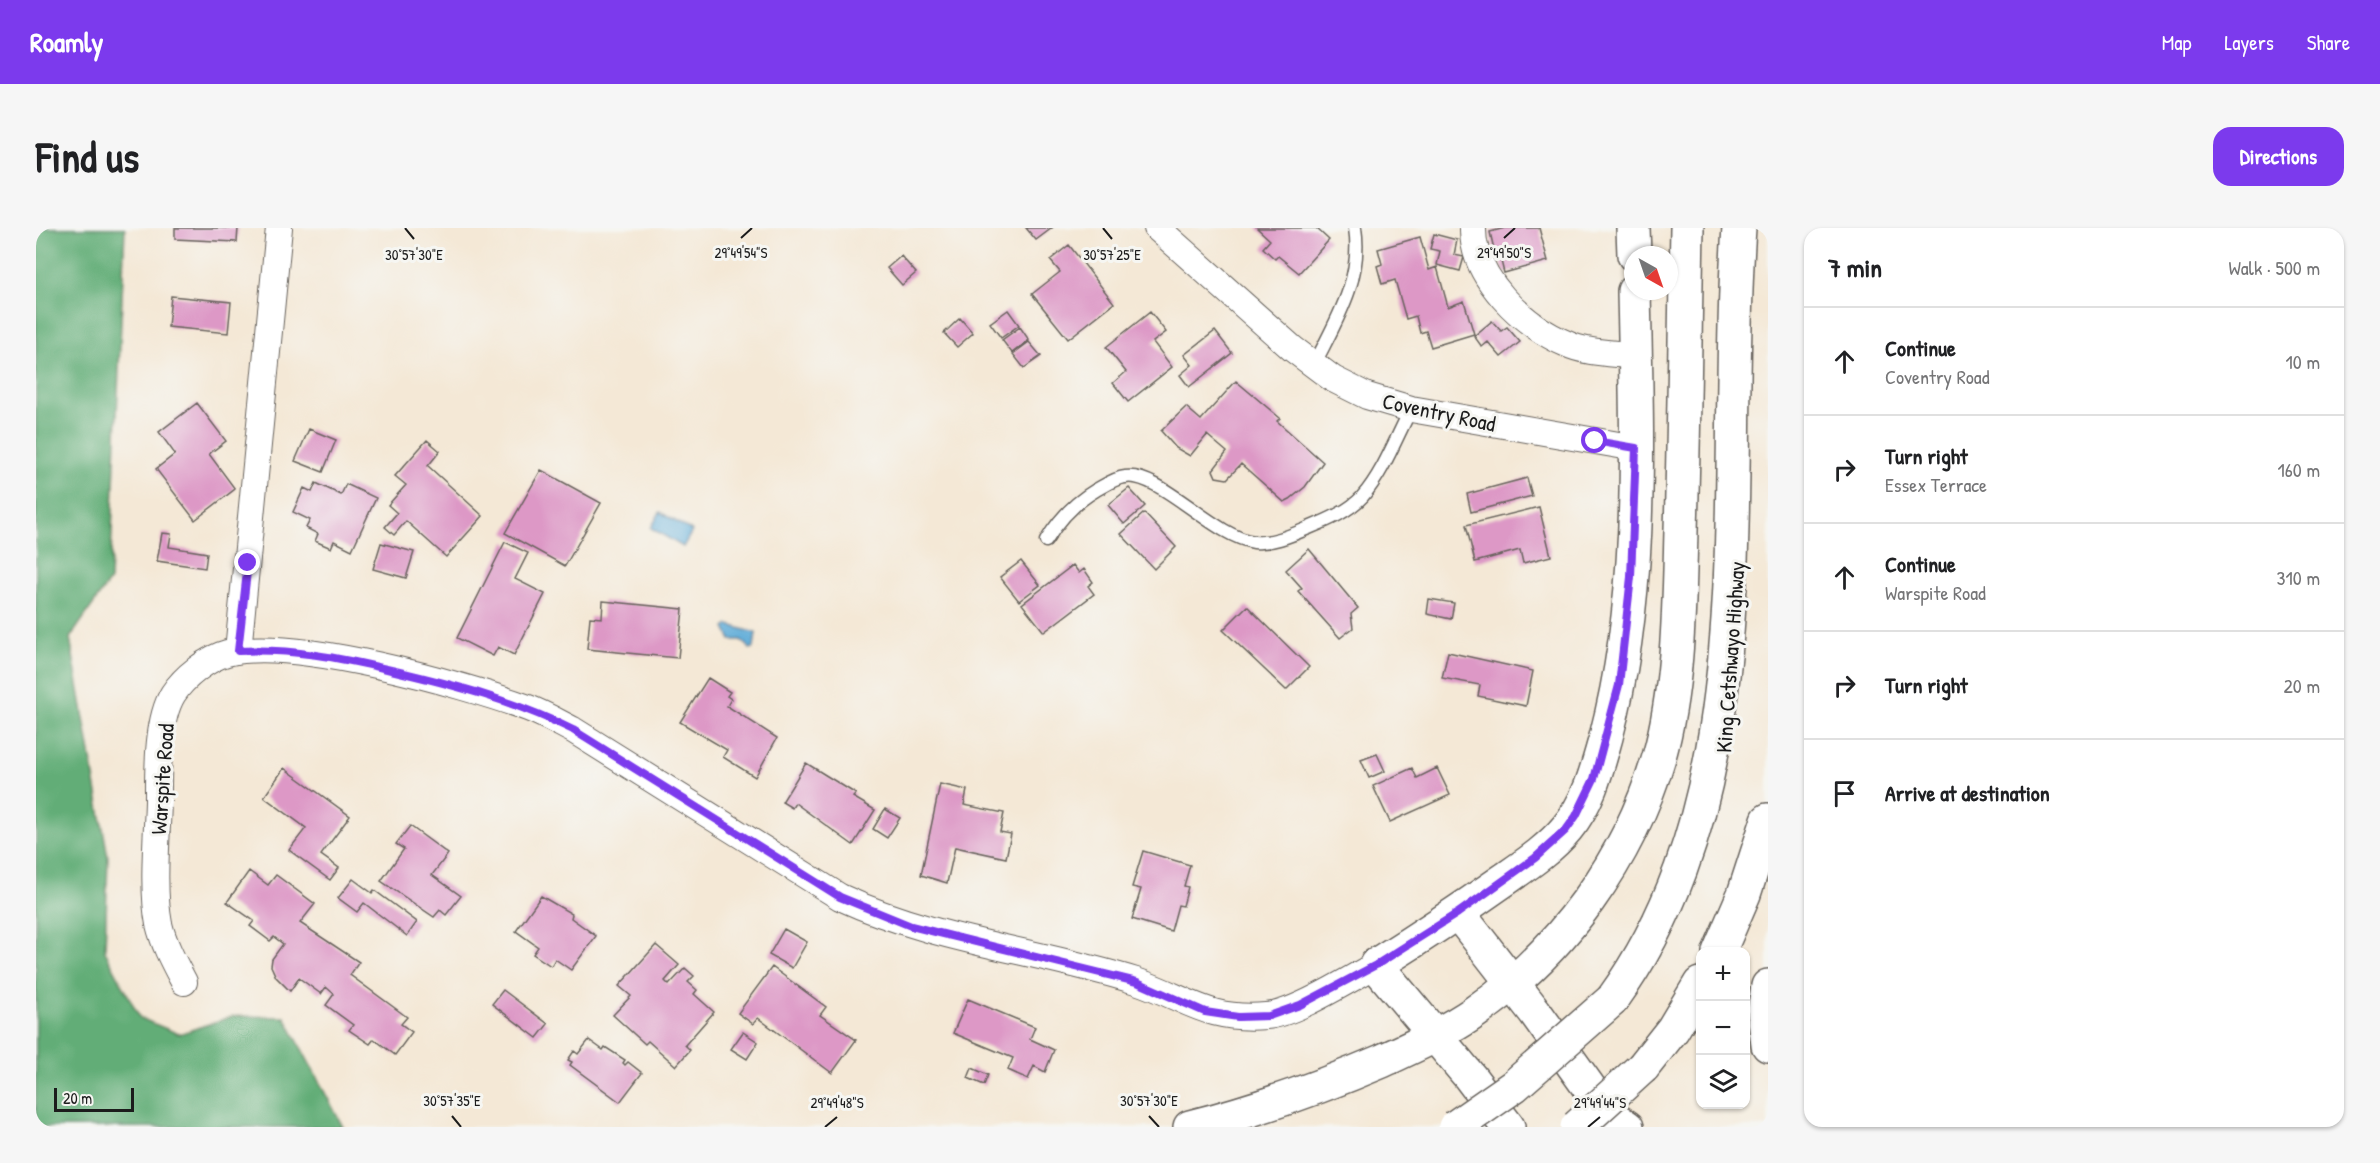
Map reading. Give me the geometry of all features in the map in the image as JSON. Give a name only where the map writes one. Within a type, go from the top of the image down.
[{"type":"main road","points":[[1633,228],[1634,246]]},
{"type":"main road","points":[[1190,1127],[1316,1090],[1434,1037],[1476,1011],[1512,982],[1564,930],[1617,861],[1642,808],[1659,755],[1670,702],[1679,591],[1687,228]]},
{"type":"main road","name":"King Cetshwayo Highway","points":[[1455,1127],[1514,1086],[1612,1000],[1638,969],[1658,937],[1699,849],[1717,788],[1729,727],[1738,576],[1739,228]]},
{"type":"main road","points":[[1508,1127],[1470,1077],[1434,1037],[1376,965],[1458,913],[1535,858],[1566,830],[1576,816],[1594,779],[1619,685],[1631,577],[1636,448],[1634,300]]},
{"type":"main road","points":[[1721,947],[1744,894],[1768,820]]},
{"type":"main road","points":[[1458,913],[1512,982],[1615,1123]]},
{"type":"main road","points":[[1768,986],[1764,1012],[1768,1045]]},
{"type":"main road","points":[[1577,1127],[1643,1067],[1673,1029],[1696,992]]},
{"type":"street","points":[[238,651],[279,228]]},
{"type":"street","name":"Coventry Road","points":[[1157,228],[1314,365],[1367,396],[1411,409],[1636,448]]},
{"type":"street","points":[[1473,228],[1473,238],[1484,267],[1508,306],[1535,327],[1569,345],[1635,356]]},
{"type":"street","name":"Warspite Road","points":[[184,982],[168,952],[159,922],[158,773],[164,721],[173,694],[194,672],[216,658],[238,651],[269,649],[343,659],[459,686],[530,709],[573,730],[840,897],[874,913],[911,926],[1137,982],[1205,1012],[1238,1017],[1269,1016],[1300,1005],[1376,965]]},
{"type":"lane","points":[[1314,365],[1348,297],[1358,257],[1355,228]]},
{"type":"lane","points":[[1046,541],[1066,513],[1086,496],[1125,476],[1136,477],[1153,485],[1216,527],[1254,542],[1283,538],[1332,518],[1361,498],[1376,476],[1411,409]]},
{"type":"green space","points":[[36,228],[125,228],[110,580],[70,638],[108,857],[105,951],[140,1018],[179,1034],[233,1016],[285,1017],[343,1127],[36,1127]]},
{"type":"water","points":[[660,512],[692,531],[683,547],[651,528]]},
{"type":"water","points":[[729,625],[756,633],[754,648],[750,649],[741,640],[731,640],[725,628]]},
{"type":"building","points":[[175,228],[238,228],[237,242],[175,239]]},
{"type":"building","points":[[1026,228],[1052,228],[1036,240]]},
{"type":"building","points":[[1257,228],[1316,228],[1329,240],[1299,273],[1278,256],[1275,259],[1263,248],[1270,240]]},
{"type":"building","points":[[1505,228],[1539,228],[1548,261],[1504,273],[1500,257],[1496,258],[1490,232]]},
{"type":"building","points":[[1434,234],[1457,240],[1454,255],[1464,257],[1460,271],[1437,265],[1440,251],[1430,249]]},
{"type":"building","points":[[1420,237],[1429,270],[1437,267],[1448,307],[1464,301],[1474,334],[1431,347],[1426,331],[1420,333],[1416,316],[1406,319],[1395,280],[1382,284],[1377,266],[1382,264],[1378,249]]},
{"type":"building","points":[[1069,245],[1114,303],[1068,339],[1032,294],[1060,272],[1050,260]]},
{"type":"building","points":[[901,256],[916,273],[902,285],[887,268]]},
{"type":"building","points":[[171,296],[231,302],[228,333],[168,327]]},
{"type":"building","points":[[1008,310],[1019,325],[1001,338],[990,323]]},
{"type":"building","points":[[1150,312],[1166,332],[1153,342],[1172,367],[1128,402],[1113,383],[1126,372],[1106,347]]},
{"type":"building","points":[[960,318],[973,333],[957,347],[944,333]]},
{"type":"building","points":[[1492,321],[1501,331],[1507,327],[1520,342],[1501,357],[1488,342],[1482,347],[1474,336]]},
{"type":"building","points":[[1020,327],[1029,340],[1012,353],[1002,340]]},
{"type":"building","points":[[1215,331],[1232,353],[1189,387],[1180,375],[1192,365],[1184,355]]},
{"type":"building","points":[[1029,342],[1041,356],[1024,368],[1013,354]]},
{"type":"building","points":[[1236,381],[1280,418],[1277,421],[1323,462],[1305,487],[1284,502],[1241,464],[1227,479],[1216,477],[1213,470],[1227,452],[1207,435],[1190,456],[1176,448],[1161,431],[1186,407],[1201,420]]},
{"type":"building","points":[[197,403],[226,441],[209,454],[235,489],[195,520],[156,469],[175,454],[159,432]]},
{"type":"building","points":[[309,429],[336,440],[323,472],[295,461]]},
{"type":"building","points":[[427,440],[440,451],[428,466],[483,516],[446,557],[406,521],[394,535],[385,527],[397,513],[388,505],[406,485],[395,476]]},
{"type":"building","points":[[541,470],[601,503],[565,566],[505,533]]},
{"type":"building","points":[[1527,478],[1532,496],[1471,512],[1467,494]]},
{"type":"building","points":[[316,483],[341,495],[346,484],[376,498],[352,550],[334,541],[331,548],[315,541],[318,534],[306,528],[310,520],[293,512],[304,488],[312,492]]},
{"type":"building","points":[[1129,488],[1145,506],[1124,524],[1108,505]]},
{"type":"building","points":[[1539,507],[1551,556],[1523,563],[1520,550],[1475,562],[1466,525]]},
{"type":"building","points":[[1144,513],[1176,547],[1154,569],[1121,534]]},
{"type":"building","points":[[162,533],[171,534],[169,547],[207,553],[205,568],[157,561]]},
{"type":"building","points":[[505,542],[528,553],[515,579],[545,594],[514,655],[498,647],[493,656],[457,638]]},
{"type":"building","points":[[381,543],[414,552],[406,578],[373,569]]},
{"type":"building","points":[[1309,549],[1358,608],[1351,614],[1353,628],[1340,638],[1298,591],[1302,588],[1286,570]]},
{"type":"building","points":[[1021,561],[1040,585],[1019,601],[1000,577]]},
{"type":"building","points":[[1073,565],[1079,573],[1084,569],[1093,582],[1088,586],[1094,594],[1044,632],[1022,604]]},
{"type":"building","points":[[1429,599],[1454,603],[1451,619],[1427,614]]},
{"type":"building","points":[[603,601],[683,609],[678,658],[587,649],[590,617],[602,618]]},
{"type":"building","points":[[1247,606],[1309,667],[1286,690],[1223,630]]},
{"type":"building","points":[[1448,652],[1533,671],[1526,706],[1478,696],[1480,685],[1442,678]]},
{"type":"building","points":[[708,678],[730,692],[727,696],[731,699],[727,706],[777,738],[755,777],[723,757],[727,750],[680,722]]},
{"type":"building","points":[[1377,754],[1385,771],[1369,778],[1361,760]]},
{"type":"building","points":[[806,763],[856,794],[853,797],[875,810],[853,845],[795,803],[792,808],[782,802]]},
{"type":"building","points":[[284,768],[350,816],[321,855],[339,868],[330,880],[289,850],[306,828],[264,797]]},
{"type":"building","points":[[1412,768],[1417,778],[1437,768],[1450,795],[1390,822],[1373,786]]},
{"type":"building","points":[[940,784],[967,790],[964,805],[1004,813],[1000,832],[1011,834],[1006,858],[955,847],[947,883],[921,875]]},
{"type":"building","points":[[885,809],[900,818],[887,838],[873,829]]},
{"type":"building","points":[[410,826],[448,854],[432,875],[461,896],[446,915],[440,910],[434,917],[381,881],[404,849],[396,844]]},
{"type":"building","points":[[1143,851],[1190,865],[1184,886],[1188,887],[1183,906],[1178,905],[1171,931],[1132,919],[1141,889],[1132,887]]},
{"type":"building","points":[[249,871],[268,885],[276,875],[315,904],[300,923],[359,962],[350,975],[407,1017],[401,1024],[412,1032],[395,1055],[374,1039],[370,1044],[349,1030],[353,1025],[326,1005],[334,994],[326,987],[321,994],[299,978],[290,991],[276,977],[271,966],[272,959],[283,944],[274,937],[270,941],[250,926],[254,921],[227,902]]},
{"type":"building","points":[[353,879],[372,893],[374,890],[417,922],[407,936],[364,903],[357,912],[338,898]]},
{"type":"building","points":[[541,896],[572,914],[571,918],[596,936],[571,970],[555,959],[551,966],[533,954],[538,947],[516,931]]},
{"type":"building","points":[[784,929],[807,942],[792,968],[769,955]]},
{"type":"building","points":[[656,945],[679,965],[665,981],[669,985],[685,968],[694,976],[688,982],[697,990],[694,994],[714,1012],[685,1045],[690,1050],[676,1066],[648,1041],[645,1044],[613,1015],[631,996],[619,986]]},
{"type":"building","points":[[772,967],[826,1007],[820,1015],[856,1040],[832,1073],[758,1018],[753,1024],[738,1013]]},
{"type":"building","points":[[503,990],[548,1024],[537,1038],[492,1004]]},
{"type":"building","points":[[968,999],[1035,1027],[1030,1039],[1054,1050],[1045,1072],[1034,1066],[1028,1079],[1008,1070],[1013,1058],[953,1033]]},
{"type":"building","points":[[743,1032],[758,1042],[747,1059],[731,1049]]},
{"type":"building","points":[[589,1040],[603,1050],[605,1047],[625,1060],[623,1063],[625,1065],[628,1062],[642,1073],[620,1102],[570,1065],[572,1062],[568,1060],[574,1051],[578,1054]]},
{"type":"building","points":[[972,1068],[988,1075],[984,1085],[968,1078]]},
{"type":"route","points":[[248,563],[238,651],[269,649],[343,659],[459,686],[530,709],[573,730],[840,897],[874,913],[911,926],[1137,982],[1205,1012],[1238,1017],[1269,1016],[1300,1005],[1376,965],[1458,913],[1535,858],[1566,830],[1576,816],[1594,779],[1619,685],[1631,577],[1636,448],[1595,441]]}]
